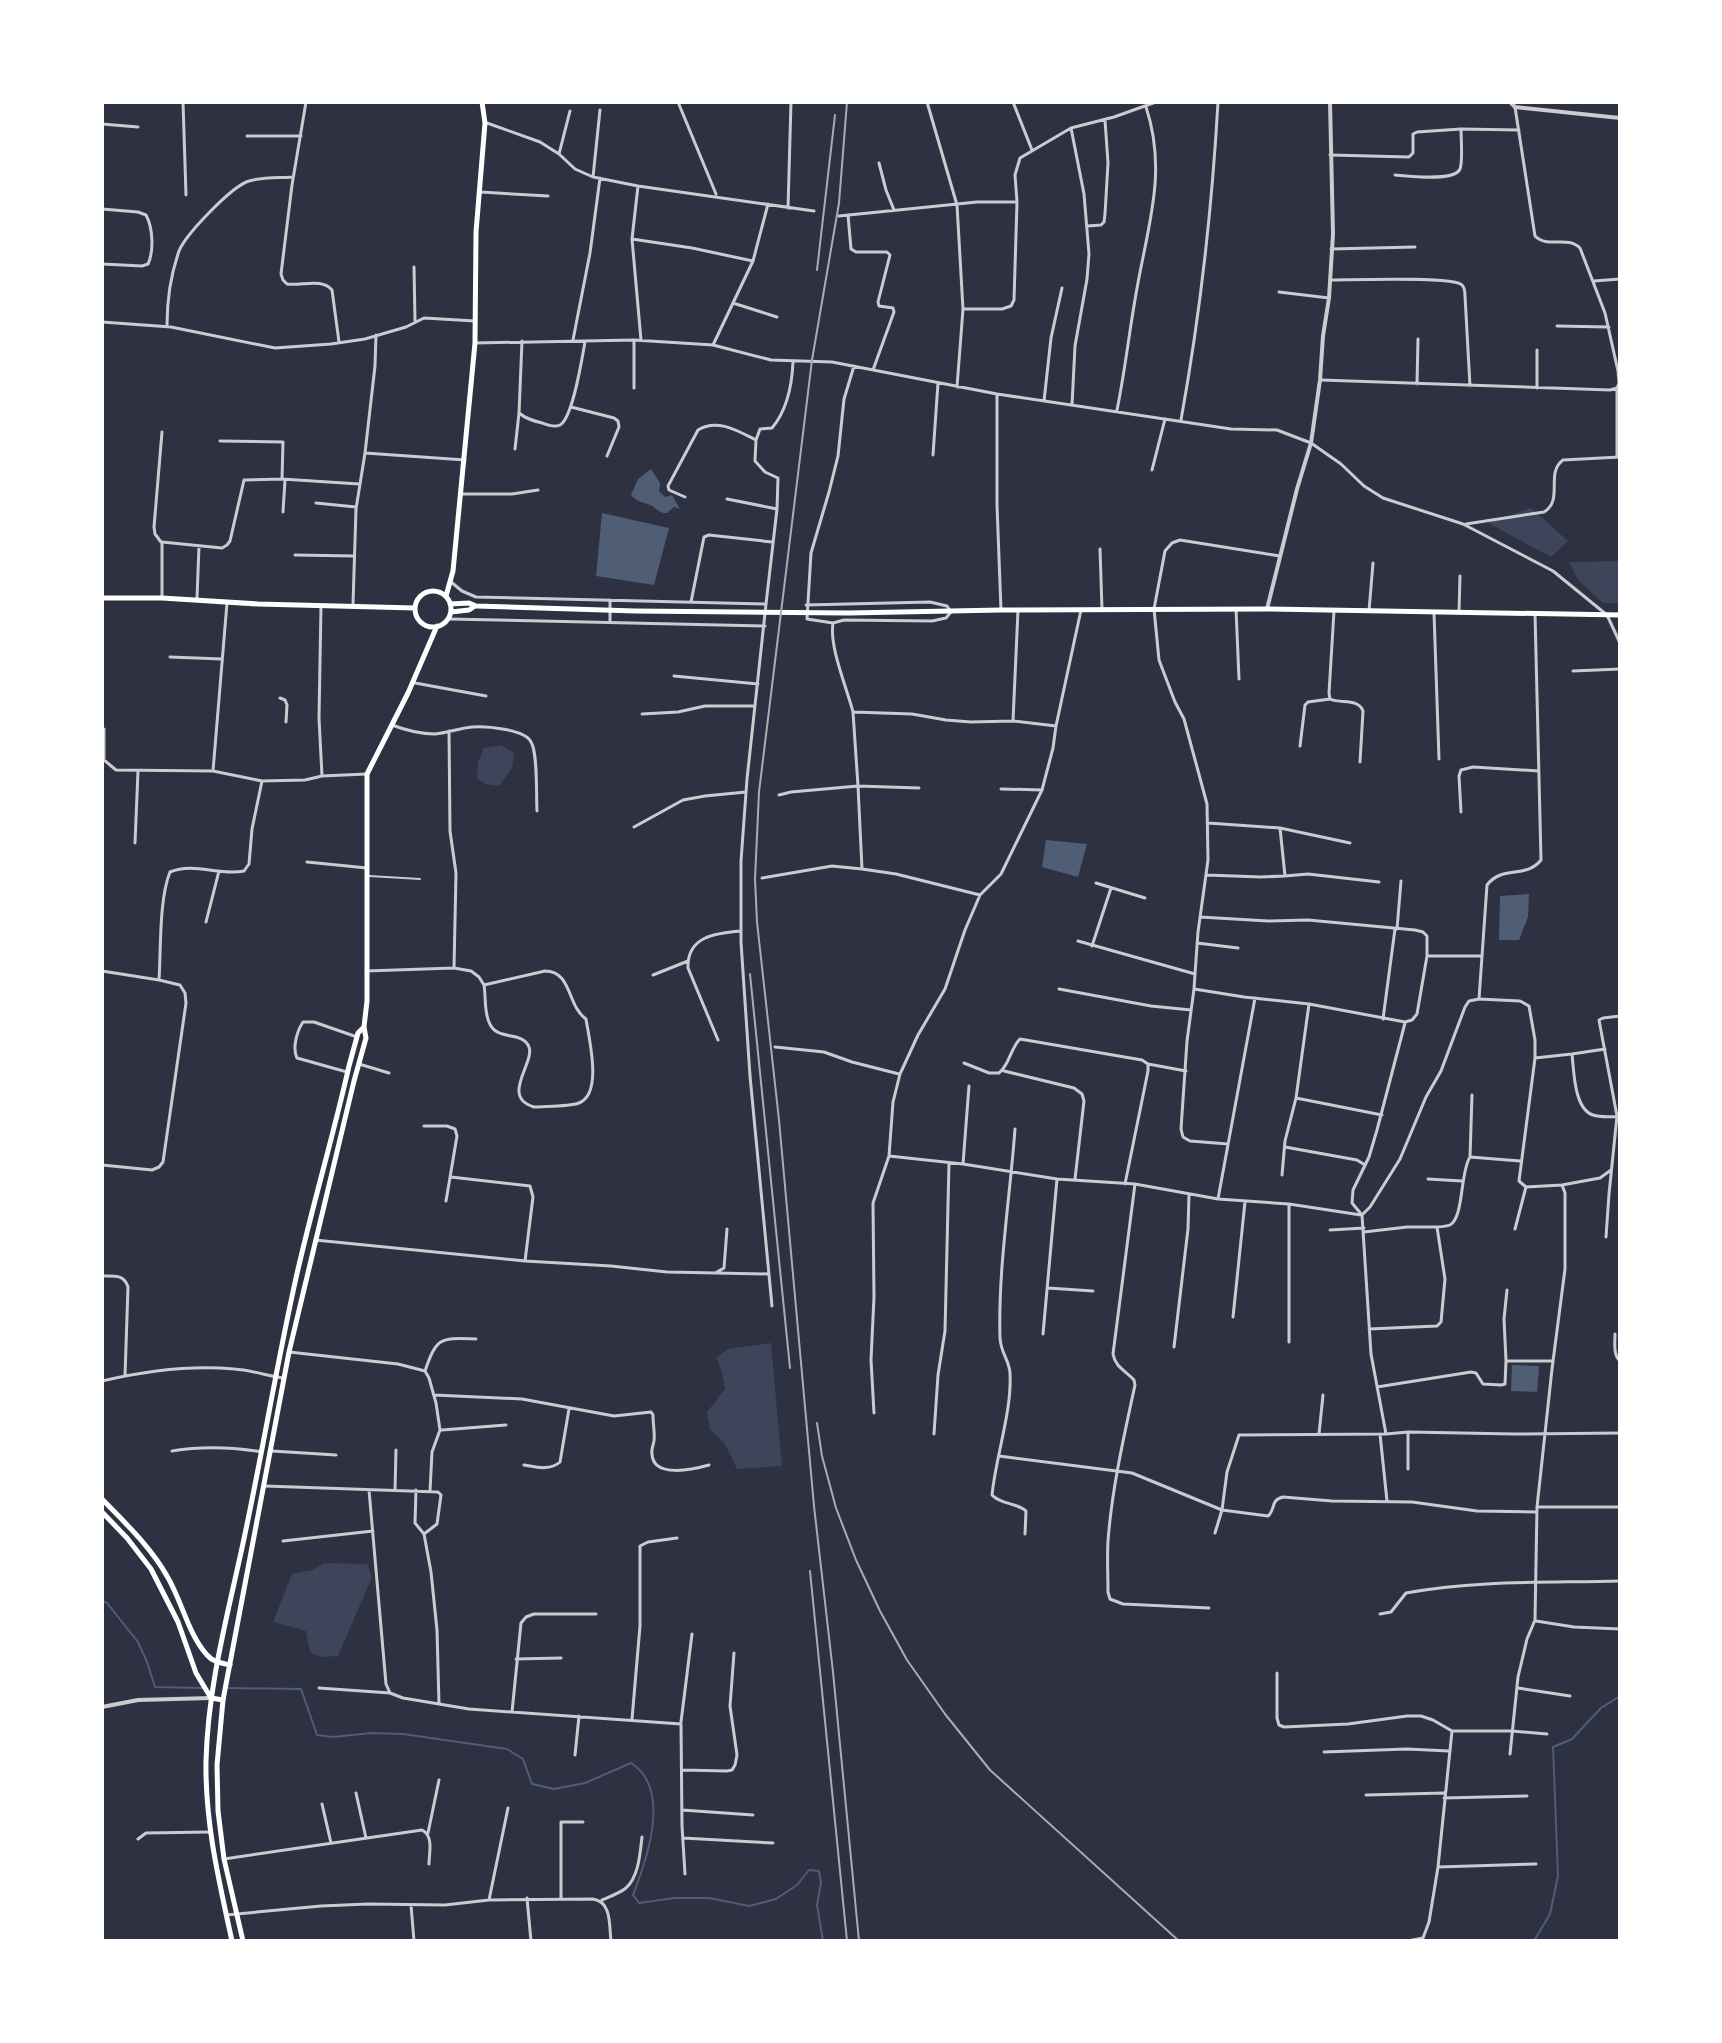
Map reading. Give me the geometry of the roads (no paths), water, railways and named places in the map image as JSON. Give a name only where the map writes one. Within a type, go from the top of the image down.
[{"type":"main road","points":[[446,596],[453,571],[475,343],[478,192],[485,123],[482,102]]},
{"type":"main road","points":[[437,626],[419,620],[415,608],[421,596],[439,592],[446,596],[450,604],[449,615]]},
{"type":"main road","points":[[102,598],[415,608]]},
{"type":"main road","points":[[450,604],[635,611],[849,613],[1267,609],[1620,615]]},
{"type":"main road","points":[[243,1941],[224,1859],[218,1811],[217,1765],[224,1698],[289,1352],[366,1038],[367,774],[437,626],[449,615],[476,606]]},
{"type":"main road","points":[[232,1941],[210,1832],[206,1764],[210,1696],[297,1276],[347,1072],[357,1037],[364,1027]]},
{"type":"main road","points":[[102,1499],[167,1575],[206,1655],[216,1662],[230,1665]]},
{"type":"main road","points":[[102,1512],[151,1569],[178,1622],[196,1673],[210,1696]]},
{"type":"main road","points":[[210,1696],[224,1698]]},
{"type":"street","points":[[183,102],[186,195]]},
{"type":"street","points":[[306,102],[281,274],[287,284],[323,283],[329,286],[339,342]]},
{"type":"street","points":[[678,102],[717,196]]},
{"type":"street","points":[[788,208],[791,102]]},
{"type":"street","points":[[927,102],[957,205],[963,309],[957,387]]},
{"type":"street","points":[[1013,102],[1032,150]]},
{"type":"street","points":[[963,309],[1002,309],[1011,306],[1014,300],[1015,175],[1020,158],[1071,128],[1156,102]]},
{"type":"street","points":[[1180,421],[1198,317],[1218,102]]},
{"type":"street","points":[[1267,609],[1311,443],[1320,380],[1333,234],[1330,102]]},
{"type":"street","points":[[1463,524],[1544,512],[1554,500],[1554,471],[1558,463],[1563,460],[1619,457],[1619,383],[1609,327],[1594,281],[1577,244],[1568,241],[1542,242],[1535,236],[1515,107],[1510,102]]},
{"type":"street","points":[[1116,411],[1155,196],[1157,159],[1146,107]]},
{"type":"street","points":[[1515,107],[1620,118]]},
{"type":"street","points":[[593,177],[600,110]]},
{"type":"street","points":[[559,154],[570,111]]},
{"type":"street","points":[[1087,226],[1104,222],[1108,163],[1105,119]]},
{"type":"street","points":[[485,123],[540,142],[575,169],[593,177],[814,211]]},
{"type":"street","points":[[102,124],[138,127]]},
{"type":"street","points":[[1071,128],[1084,194],[1089,254],[1075,346],[1072,405]]},
{"type":"street","points":[[1395,175],[1446,177],[1456,174],[1460,168],[1461,129]]},
{"type":"street","points":[[1330,155],[1409,157],[1413,153],[1414,132],[1519,130]]},
{"type":"street","points":[[247,136],[301,136]]},
{"type":"street","points":[[879,163],[894,210]]},
{"type":"street","points":[[167,327],[167,302],[180,248],[199,225],[223,198],[249,181],[293,177]]},
{"type":"street","points":[[572,341],[590,253],[600,178]]},
{"type":"street","points":[[638,186],[632,239],[641,340]]},
{"type":"street","points":[[478,192],[548,196]]},
{"type":"street","points":[[839,216],[977,202],[1017,202]]},
{"type":"street","points":[[713,345],[753,261],[768,204]]},
{"type":"street","points":[[102,209],[146,215],[151,229],[151,259],[142,266],[102,264]]},
{"type":"street","points":[[848,215],[851,249],[856,252],[887,252],[890,255],[878,302],[879,306],[893,308],[894,312],[873,370]]},
{"type":"street","points":[[632,239],[753,261]]},
{"type":"street","points":[[1331,249],[1415,247]]},
{"type":"street","points":[[414,267],[415,321]]},
{"type":"street","points":[[1330,280],[1435,279],[1462,284],[1470,386]]},
{"type":"street","points":[[1594,281],[1620,279]]},
{"type":"street","points":[[1044,401],[1051,338],[1062,288]]},
{"type":"street","points":[[1279,292],[1329,298]]},
{"type":"street","points":[[733,303],[777,317]]},
{"type":"street","points":[[102,322],[167,327],[275,348],[365,339],[406,327],[424,318],[475,321]]},
{"type":"street","points":[[1557,326],[1609,327]]},
{"type":"street","points":[[353,606],[356,507],[365,453],[376,335]]},
{"type":"street","points":[[1417,384],[1418,339]]},
{"type":"street","points":[[519,413],[550,426],[563,424],[571,407],[585,340]]},
{"type":"street","points":[[634,340],[634,388]]},
{"type":"street","points":[[475,343],[641,340],[713,345],[771,360],[812,360],[997,394],[1231,429],[1277,430],[1311,443],[1383,498],[1463,524],[1553,571],[1607,615],[1620,643]]},
{"type":"street","points":[[515,449],[522,341]]},
{"type":"street","points":[[1537,350],[1537,388]]},
{"type":"street","points":[[772,1306],[750,1076],[741,931],[741,861],[777,509],[778,478],[765,472],[755,461],[756,440],[760,429],[772,428],[778,420],[792,384],[793,362]]},
{"type":"street","points":[[806,605],[930,602],[947,606],[951,612],[946,618],[932,621],[837,620],[833,623],[807,619],[806,605],[811,553],[838,456],[844,399],[854,366]]},
{"type":"street","points":[[1320,380],[1617,388]]},
{"type":"street","points":[[933,455],[938,383]]},
{"type":"street","points":[[997,394],[1001,610]]},
{"type":"street","points":[[571,407],[618,421],[619,427],[607,456]]},
{"type":"street","points":[[1152,470],[1165,419]]},
{"type":"street","points":[[685,497],[669,490],[668,486],[698,430],[705,425],[730,427],[756,440]]},
{"type":"street","points":[[162,432],[154,527],[155,534],[162,542],[162,598]]},
{"type":"street","points":[[220,441],[283,442],[283,512]]},
{"type":"street","points":[[365,453],[465,460]]},
{"type":"street","points":[[162,542],[222,548],[227,545],[244,480],[359,484]]},
{"type":"street","points":[[461,494],[512,494],[538,490]]},
{"type":"street","points":[[727,499],[777,509]]},
{"type":"street","points":[[316,503],[356,507]]},
{"type":"street","points":[[691,602],[704,537],[772,542]]},
{"type":"street","points":[[1228,1144],[1190,1141],[1183,1137],[1181,1129],[1209,839],[1204,789],[1184,719],[1159,660],[1154,609],[1165,551],[1172,543],[1180,540],[1280,556]]},
{"type":"street","points":[[197,600],[199,546]]},
{"type":"street","points":[[1100,549],[1102,609]]},
{"type":"street","points":[[295,555],[354,556]]},
{"type":"street","points":[[1369,611],[1373,563]]},
{"type":"street","points":[[1459,613],[1460,576]]},
{"type":"street","points":[[450,581],[476,597],[766,604]]},
{"type":"street","points":[[610,600],[610,622]]},
{"type":"street","points":[[213,771],[227,602]]},
{"type":"street","points":[[321,606],[319,718],[322,776]]},
{"type":"street","points":[[1236,609],[1239,679]]},
{"type":"street","points":[[1013,721],[1018,610]]},
{"type":"street","points":[[874,1413],[871,1360],[873,1203],[889,1156],[893,1102],[900,1074],[945,989],[980,895],[1001,874],[1042,790],[1081,610]]},
{"type":"street","points":[[1330,699],[1334,610]]},
{"type":"street","points":[[1434,613],[1439,759]]},
{"type":"street","points":[[1479,999],[1487,885],[1498,875],[1530,869],[1541,860],[1535,613]]},
{"type":"street","points":[[449,615],[506,620],[765,626]]},
{"type":"street","points":[[833,623],[834,649],[853,712],[862,869]]},
{"type":"street","points":[[170,657],[222,659]]},
{"type":"street","points":[[1573,671],[1620,669]]},
{"type":"street","points":[[674,676],[758,684]]},
{"type":"street","points":[[412,682],[486,696]]},
{"type":"street","points":[[280,698],[287,705],[286,722]]},
{"type":"street","points":[[1300,746],[1305,705],[1308,702],[1330,699],[1355,703],[1363,711],[1360,762]]},
{"type":"street","points":[[642,714],[678,712],[705,706],[755,706]]},
{"type":"street","points":[[853,712],[912,714],[971,722],[1034,722],[1056,726]]},
{"type":"street","points":[[392,725],[437,734],[485,726],[528,737],[533,744],[537,811]]},
{"type":"street","points":[[104,729],[104,760],[116,770],[213,771],[262,781],[367,774]]},
{"type":"street","points":[[449,731],[450,831],[456,873],[454,968]]},
{"type":"street","points":[[1461,812],[1461,770],[1473,767],[1539,771]]},
{"type":"street","points":[[135,843],[138,771]]},
{"type":"street","points":[[159,980],[164,901],[170,872],[180,868],[234,873],[244,871],[249,864],[252,829],[262,781]]},
{"type":"street","points":[[779,795],[858,786],[919,788]]},
{"type":"street","points":[[1001,789],[1042,790]]},
{"type":"street","points":[[634,827],[683,800],[746,792]]},
{"type":"street","points":[[1208,823],[1280,828],[1350,843]]},
{"type":"street","points":[[1280,828],[1285,876]]},
{"type":"street","points":[[307,862],[367,868]]},
{"type":"street","points":[[762,878],[832,866],[896,874],[980,895]]},
{"type":"street","points":[[206,922],[219,871]]},
{"type":"street","points":[[1206,875],[1261,877],[1308,874],[1379,882]]},
{"type":"street","points":[[1383,1019],[1401,881]]},
{"type":"street","points":[[1096,883],[1145,898]]},
{"type":"street","points":[[1092,946],[1111,888]]},
{"type":"street","points":[[1194,989],[1309,1004],[1405,1022],[1417,1014],[1427,956],[1428,941],[1423,932],[1308,920],[1200,917]]},
{"type":"street","points":[[718,1040],[688,968],[688,961],[692,948],[711,934],[741,931]]},
{"type":"street","points":[[1078,941],[1195,974]]},
{"type":"street","points":[[1197,943],[1238,948]]},
{"type":"street","points":[[1427,956],[1482,956]]},
{"type":"street","points":[[653,975],[688,961]]},
{"type":"street","points":[[366,971],[454,968],[471,971],[484,985],[487,1014],[494,1031],[522,1039],[528,1045],[530,1053],[519,1084],[522,1100],[534,1107],[580,1103],[591,1093],[593,1083],[590,1044],[586,1019],[578,1013],[565,981],[553,971],[545,971],[484,985]]},
{"type":"street","points":[[102,971],[180,985],[186,1003],[163,1162],[152,1170],[102,1165]]},
{"type":"street","points":[[1059,989],[1191,1010]]},
{"type":"street","points":[[1218,1199],[1255,998]]},
{"type":"street","points":[[1362,1215],[1400,1159],[1426,1097],[1441,1071],[1465,1007],[1469,1001],[1479,999],[1520,1001],[1529,1006],[1535,1058],[1519,1181],[1526,1187],[1562,1185],[1600,1178],[1611,1170]]},
{"type":"street","points":[[1282,1175],[1309,1004]]},
{"type":"street","points":[[1606,1237],[1619,1116],[1599,1020],[1620,1016]]},
{"type":"street","points":[[347,1072],[297,1058],[294,1052],[299,1028],[303,1022],[314,1022],[357,1037]]},
{"type":"street","points":[[1386,1434],[1371,1354],[1362,1215],[1352,1203],[1353,1190],[1382,1115],[1405,1022]]},
{"type":"street","points":[[964,1063],[989,1073],[999,1073],[1006,1068],[1013,1046],[1020,1039],[1055,1043],[1186,1071]]},
{"type":"street","points":[[775,1047],[824,1052],[900,1074]]},
{"type":"street","points":[[1535,1058],[1605,1049]]},
{"type":"street","points":[[1572,1054],[1578,1095],[1584,1110],[1591,1115],[1619,1116]]},
{"type":"street","points":[[359,1064],[389,1073]]},
{"type":"street","points":[[1125,1184],[1148,1064]]},
{"type":"street","points":[[1003,1070],[1074,1088],[1082,1094],[1084,1101],[1075,1179]]},
{"type":"street","points":[[963,1164],[969,1086]]},
{"type":"street","points":[[1330,1230],[1449,1226],[1456,1218],[1463,1171],[1470,1157],[1472,1095]]},
{"type":"street","points":[[1296,1098],[1382,1115]]},
{"type":"street","points":[[424,1126],[455,1129],[457,1136],[446,1201]]},
{"type":"street","points":[[1015,1129],[1001,1316],[1001,1352],[1010,1372],[1006,1419],[992,1495],[999,1501],[1026,1511],[1025,1534]]},
{"type":"street","points":[[1285,1147],[1357,1160],[1365,1165]]},
{"type":"street","points":[[889,1156],[1057,1179],[1135,1184],[1218,1199],[1289,1204],[1362,1215]]},
{"type":"street","points":[[1470,1157],[1521,1161]]},
{"type":"street","points":[[934,1434],[945,1331],[949,1163]]},
{"type":"street","points":[[451,1177],[530,1186],[533,1197],[525,1261]]},
{"type":"street","points":[[1043,1334],[1057,1179]]},
{"type":"street","points":[[1428,1179],[1462,1181]]},
{"type":"street","points":[[1135,1184],[1113,1354],[1114,1360],[1130,1375],[1135,1385],[1108,1541],[1108,1592],[1110,1599],[1123,1604],[1209,1608]]},
{"type":"street","points":[[1510,1754],[1517,1688],[1527,1639],[1535,1620],[1537,1510],[1565,1269],[1565,1193],[1562,1185]]},
{"type":"street","points":[[1515,1229],[1526,1187]]},
{"type":"street","points":[[1174,1347],[1189,1195]]},
{"type":"street","points":[[1233,1317],[1245,1201]]},
{"type":"street","points":[[1289,1204],[1289,1342]]},
{"type":"street","points":[[1369,1329],[1428,1328],[1441,1322],[1445,1279],[1437,1227]]},
{"type":"street","points":[[714,1273],[724,1268],[727,1229]]},
{"type":"street","points":[[315,1240],[667,1272],[769,1274]]},
{"type":"street","points":[[102,1276],[120,1276],[126,1280],[128,1287],[125,1376]]},
{"type":"street","points":[[1047,1288],[1093,1291]]},
{"type":"street","points":[[1377,1387],[1471,1372],[1476,1373],[1483,1384],[1501,1385],[1506,1381],[1504,1319],[1507,1290]]},
{"type":"street","points":[[1615,1334],[1615,1350],[1620,1361]]},
{"type":"street","points":[[425,1371],[433,1348],[448,1338],[476,1339]]},
{"type":"street","points":[[289,1352],[398,1364],[425,1371],[434,1395],[440,1430],[432,1452],[430,1491]]},
{"type":"street","points":[[1506,1361],[1553,1361]]},
{"type":"street","points":[[102,1381],[199,1368],[237,1369],[284,1379]]},
{"type":"street","points":[[434,1395],[522,1399],[614,1416],[651,1412],[654,1437],[651,1455],[654,1462],[663,1469],[677,1471],[709,1465]]},
{"type":"street","points":[[1319,1434],[1323,1395]]},
{"type":"street","points":[[524,1465],[547,1468],[560,1462],[569,1409]]},
{"type":"street","points":[[440,1430],[506,1425]]},
{"type":"street","points":[[1408,1432],[1408,1469]]},
{"type":"street","points":[[1215,1533],[1222,1510],[1227,1472],[1239,1435],[1620,1433]]},
{"type":"street","points":[[1380,1434],[1387,1501]]},
{"type":"street","points":[[172,1451],[198,1447],[262,1452]]},
{"type":"street","points":[[395,1490],[396,1450]]},
{"type":"street","points":[[271,1451],[336,1455]]},
{"type":"street","points":[[999,1456],[1118,1470],[1154,1481],[1222,1510],[1268,1516],[1274,1502],[1283,1497],[1412,1502],[1477,1511],[1620,1507]]},
{"type":"street","points":[[265,1486],[438,1492],[441,1495],[437,1524],[424,1534]]},
{"type":"street","points":[[369,1490],[386,1684],[390,1693]]},
{"type":"street","points":[[416,1490],[415,1523],[424,1534],[431,1572],[437,1630],[439,1704]]},
{"type":"street","points":[[283,1541],[373,1531]]},
{"type":"street","points":[[632,1719],[640,1626],[640,1546],[677,1538]]},
{"type":"street","points":[[1380,1614],[1391,1612],[1406,1593],[1436,1587],[1620,1581]]},
{"type":"street","points":[[512,1712],[521,1623],[526,1617],[534,1614],[596,1614]]},
{"type":"street","points":[[1535,1620],[1574,1627],[1620,1629]]},
{"type":"street","points":[[685,1874],[681,1724],[692,1634]]},
{"type":"street","points":[[682,1770],[727,1771],[735,1765],[737,1755],[730,1706],[734,1653]]},
{"type":"street","points":[[516,1659],[561,1658]]},
{"type":"street","points":[[1277,1673],[1277,1718],[1279,1725],[1284,1727],[1421,1716],[1452,1731],[1547,1734]]},
{"type":"street","points":[[319,1688],[390,1693],[469,1709],[681,1724]]},
{"type":"street","points":[[1517,1688],[1570,1696]]},
{"type":"street","points":[[102,1707],[138,1700],[210,1696]]},
{"type":"street","points":[[575,1755],[579,1716]]},
{"type":"street","points":[[1408,1941],[1423,1940],[1429,1922],[1452,1731]]},
{"type":"street","points":[[1324,1752],[1449,1751]]},
{"type":"street","points":[[429,1864],[428,1833],[439,1780]]},
{"type":"street","points":[[356,1793],[366,1838]]},
{"type":"street","points":[[1366,1795],[1527,1796]]},
{"type":"street","points":[[322,1804],[331,1843]]},
{"type":"street","points":[[489,1900],[508,1808]]},
{"type":"street","points":[[682,1810],[753,1815]]},
{"type":"street","points":[[561,1898],[561,1822],[583,1822]]},
{"type":"street","points":[[224,1859],[413,1830],[428,1833]]},
{"type":"street","points":[[138,1839],[146,1833],[210,1832]]},
{"type":"street","points":[[226,1915],[333,1905],[445,1905],[527,1898],[602,1900],[626,1888],[633,1877],[642,1837]]},
{"type":"street","points":[[683,1838],[773,1843]]},
{"type":"street","points":[[1438,1867],[1536,1864]]},
{"type":"street","points":[[527,1898],[531,1941]]},
{"type":"street","points":[[602,1900],[607,1906],[611,1941]]},
{"type":"street","points":[[411,1905],[414,1941]]},
{"type":"lane","points":[[367,876],[420,879]]},
{"type":"waterway","points":[[102,1601],[107,1603],[138,1642],[155,1687],[202,1688]]},
{"type":"waterway","points":[[228,1688],[301,1689],[317,1735],[403,1734],[507,1749],[523,1759],[532,1784],[554,1789],[585,1783],[631,1763],[643,1775],[651,1790],[653,1807],[649,1844],[633,1895],[639,1903],[675,1898],[709,1898],[749,1906],[776,1899],[797,1885],[809,1870],[819,1871],[821,1883],[817,1905],[823,1941]]},
{"type":"waterway","points":[[1534,1941],[1550,1914],[1558,1876],[1553,1747],[1572,1739],[1601,1708],[1620,1696]]},
{"type":"railway","points":[[847,102],[839,203],[812,360],[759,792],[755,879],[859,1941]]},
{"type":"railway","points":[[817,270],[835,115]]},
{"type":"railway","points":[[750,974],[790,1368]]},
{"type":"railway","points":[[817,1423],[836,1508],[856,1560],[907,1660],[990,1770],[1179,1941]]},
{"type":"railway","points":[[810,1571],[847,1941]]}]
